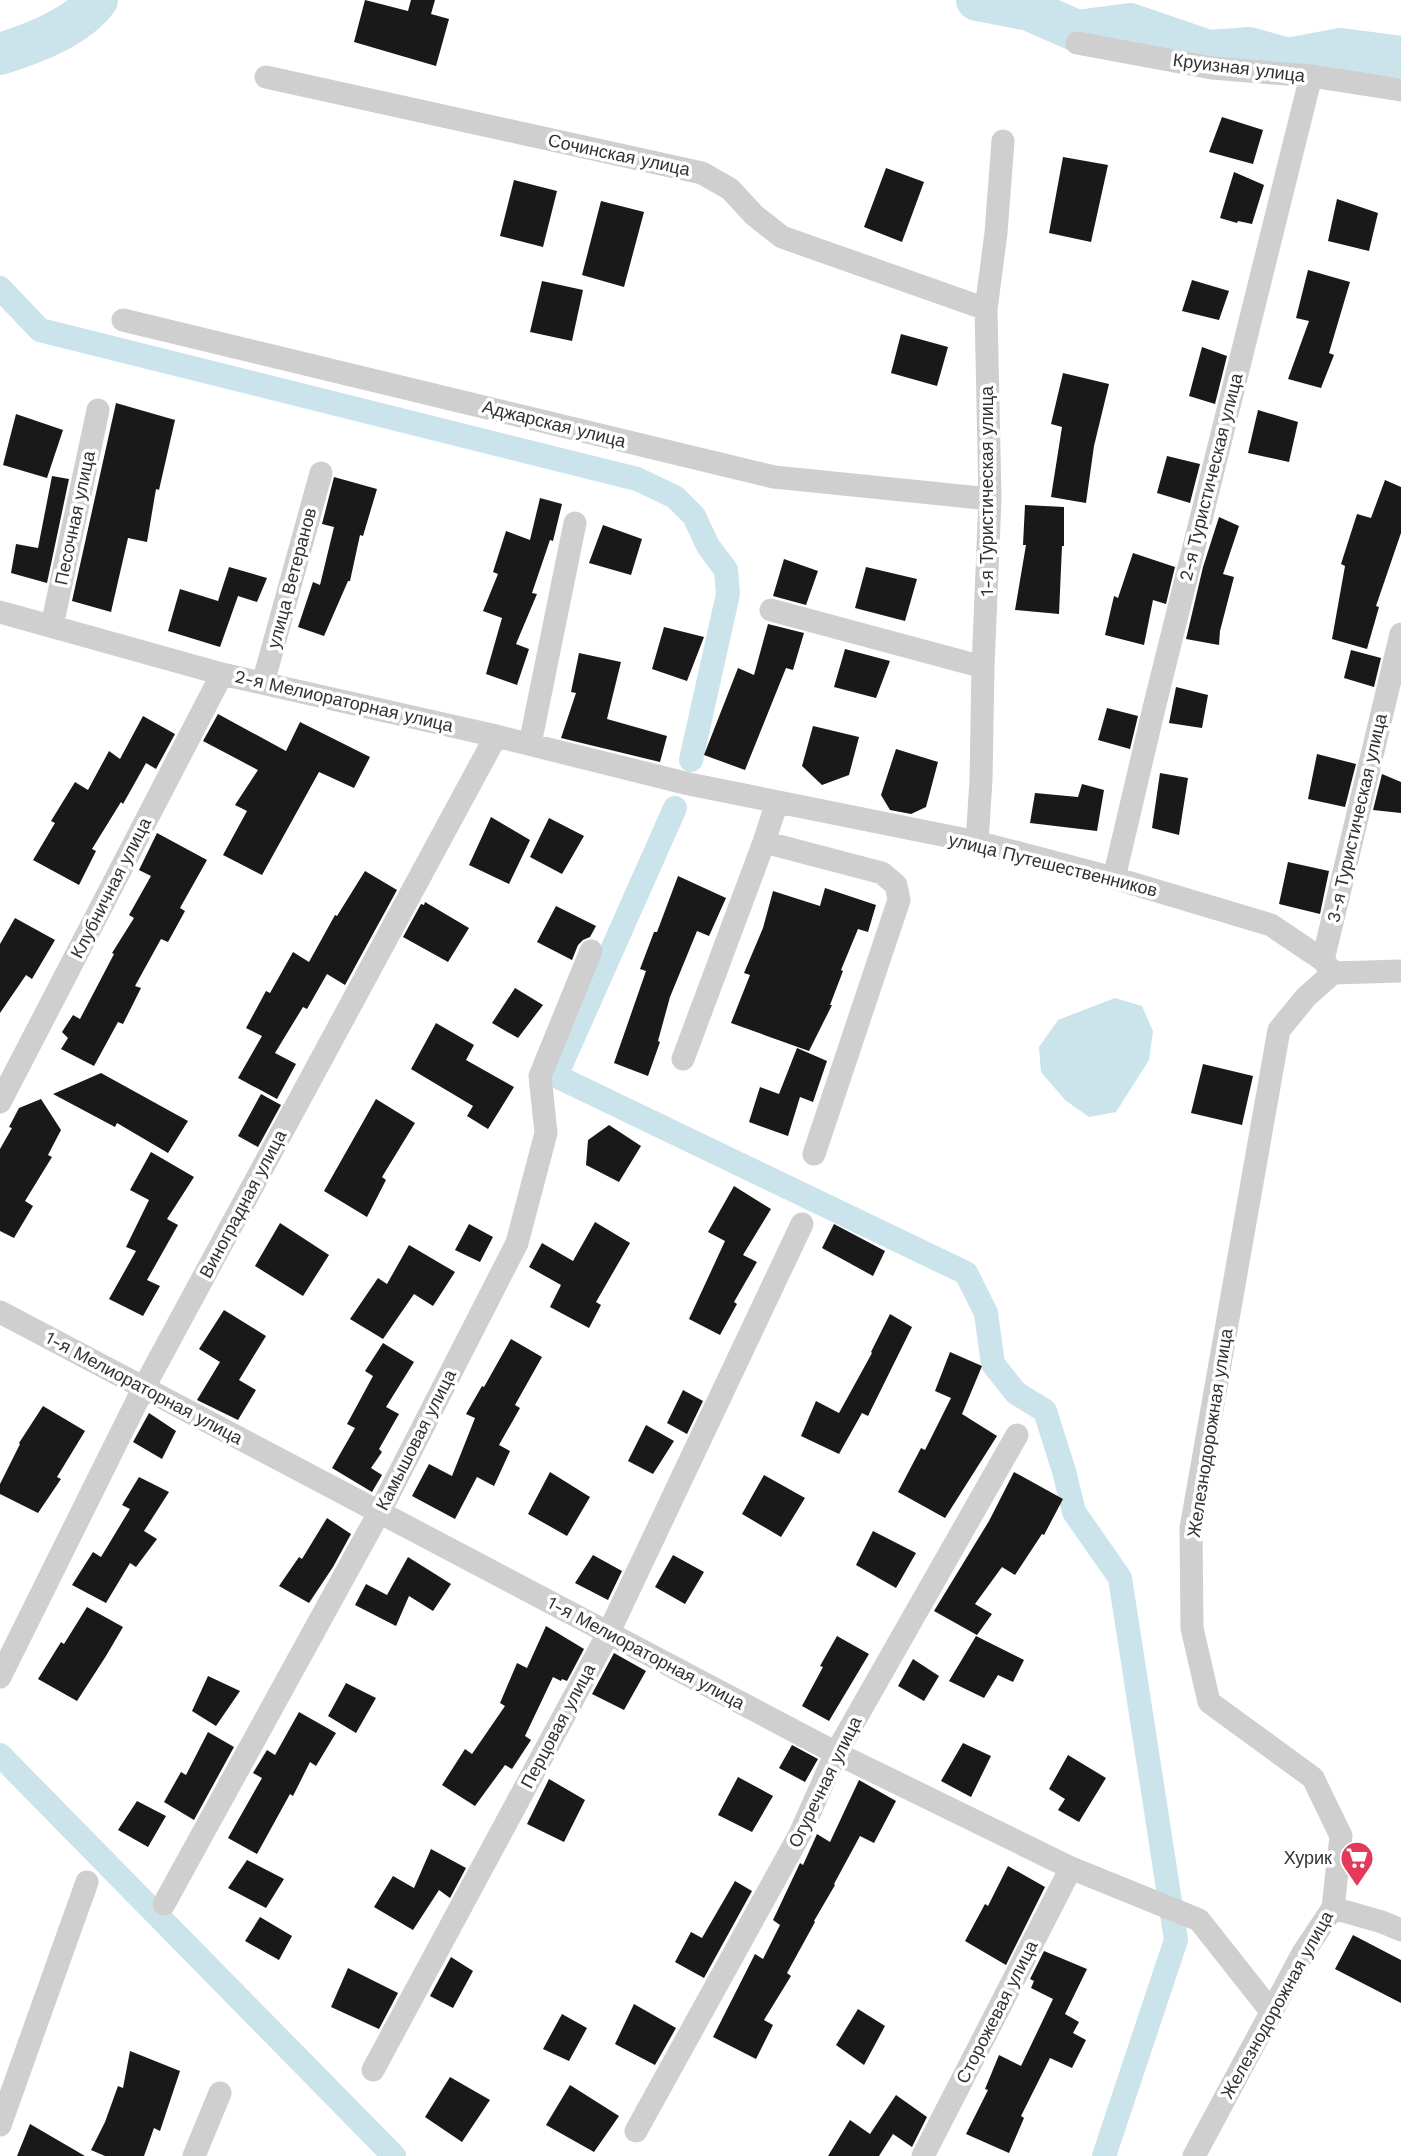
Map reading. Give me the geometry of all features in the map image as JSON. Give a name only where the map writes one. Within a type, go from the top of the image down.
[{"type":"street","name":"Круизная улица","points":[[1077,43],[1212,68],[1311,76],[1401,90]]},
{"type":"street","name":"2-я Туристическая улица","points":[[1114,878],[1311,76]]},
{"type":"street","name":"Сочинская улица","points":[[266,77],[702,173],[730,189],[754,215],[782,237],[986,309]]},
{"type":"street","name":"1-я Туристическая улица","points":[[977,842],[990,499],[986,309],[996,233],[1003,141]]},
{"type":"street","name":"Аджарская улица","points":[[123,320],[774,477],[990,499]]},
{"type":"street","name":"Песочная улица","points":[[52,626],[98,410]]},
{"type":"street","name":"улица Ветеранов","points":[[263,683],[321,473]]},
{"type":"street","points":[[530,744],[575,523]]},
{"type":"street","points":[[771,610],[983,667]]},
{"type":"street","name":"2-я Мелиораторная улица","points":[[0,612],[222,674],[530,744],[689,784]]},
{"type":"street","name":"3-я Туристическая улица","points":[[1328,966],[1401,634]]},
{"type":"street","name":"Клубничная улица","points":[[0,1101],[222,674]]},
{"type":"street","name":"Виноградная улица","points":[[0,1677],[143,1389],[496,737]]},
{"type":"street","name":"улица Путешественников","points":[[689,784],[977,842],[1114,878],[1270,925],[1328,966]]},
{"type":"street","points":[[683,1059],[777,802]]},
{"type":"street","points":[[764,842],[881,873],[896,885],[899,900],[814,1154]]},
{"type":"street","name":"Камышовая улица","points":[[164,1904],[380,1511],[517,1243],[546,1133],[540,1076],[591,951]]},
{"type":"street","points":[[1328,966],[1401,971]]},
{"type":"street","name":"Железнодорожная улица","points":[[1194,2156],[1270,2011],[1303,1953],[1333,1908],[1341,1836],[1312,1778],[1209,1702],[1192,1628],[1191,1578],[1191,1528],[1279,1030],[1328,966]]},
{"type":"street","name":"Перцовая улица","points":[[373,2070],[608,1634],[802,1224]]},
{"type":"street","name":"1-я Мелиораторная улица","points":[[0,1312],[836,1753],[1071,1868],[1199,1920],[1270,2011]]},
{"type":"street","name":"Огуречная улица","points":[[636,2131],[800,1834],[836,1753],[1017,1435]]},
{"type":"street","name":"Сторожевая улица","points":[[923,2156],[1071,1868]]},
{"type":"street","points":[[0,2125],[87,1882]]},
{"type":"street","points":[[1333,1908],[1401,1930]]},
{"type":"street","points":[[194,2156],[220,2092]]},
{"type":"water","points":[[1115,998],[1142,1006],[1153,1031],[1149,1060],[1116,1112],[1089,1117],[1065,1100],[1041,1072],[1039,1047],[1058,1020]]},
{"type":"building","points":[[365,0],[408,11],[411,0],[435,0],[431,14],[449,19],[436,66],[354,42]]},
{"type":"building","points":[[1222,117],[1263,130],[1253,164],[1209,152]]},
{"type":"building","points":[[1063,157],[1108,165],[1091,242],[1049,233]]},
{"type":"building","points":[[886,168],[924,182],[902,242],[864,227]]},
{"type":"building","points":[[1234,172],[1264,185],[1252,224],[1220,218]]},
{"type":"building","points":[[514,180],[557,191],[543,247],[500,236]]},
{"type":"building","points":[[1337,199],[1378,213],[1369,251],[1328,241]]},
{"type":"building","points":[[601,201],[644,212],[624,287],[582,275]]},
{"type":"building","points":[[1308,270],[1350,282],[1329,353],[1334,355],[1321,388],[1288,379],[1309,321],[1296,318]]},
{"type":"building","points":[[1192,280],[1229,291],[1219,320],[1182,311]]},
{"type":"building","points":[[542,281],[583,290],[572,341],[530,332]]},
{"type":"building","points":[[901,334],[948,347],[937,386],[891,373]]},
{"type":"building","points":[[1202,347],[1227,356],[1215,404],[1189,396]]},
{"type":"building","points":[[1063,373],[1109,384],[1094,446],[1086,503],[1051,497],[1062,427],[1051,424]]},
{"type":"building","points":[[116,403],[175,420],[159,490],[156,489],[147,542],[128,538],[111,612],[72,601]]},
{"type":"building","points":[[1258,410],[1298,422],[1289,462],[1248,453]]},
{"type":"building","points":[[16,414],[63,430],[47,478],[3,465]]},
{"type":"building","points":[[1167,456],[1200,464],[1190,503],[1157,493]]},
{"type":"building","points":[[52,476],[69,479],[47,583],[11,573],[16,544],[38,548]]},
{"type":"building","points":[[334,477],[377,489],[363,536],[360,535],[350,581],[324,636],[298,627],[313,582],[320,585],[334,527],[322,524]]},
{"type":"building","points":[[1385,480],[1401,487],[1401,533],[1376,606],[1379,607],[1367,649],[1332,639],[1345,566],[1341,564],[1357,514],[1371,518]]},
{"type":"building","points":[[540,498],[562,504],[553,541],[550,540],[532,593],[537,594],[516,644],[529,649],[517,685],[486,674],[502,618],[483,611],[498,574],[493,572],[506,531],[530,540]]},
{"type":"building","points":[[1025,505],[1064,507],[1059,614],[1015,610],[1026,545],[1023,545]]},
{"type":"building","points":[[1219,517],[1239,526],[1223,574],[1234,577],[1219,645],[1186,639],[1203,567]]},
{"type":"building","points":[[603,525],[642,539],[631,575],[589,563]]},
{"type":"building","points":[[1133,553],[1175,567],[1166,604],[1153,600],[1144,645],[1105,635],[1114,596],[1118,598]]},
{"type":"building","points":[[784,559],[818,571],[806,605],[773,596]]},
{"type":"building","points":[[229,567],[267,578],[257,602],[238,596],[220,647],[168,631],[180,589],[218,601]]},
{"type":"building","points":[[866,567],[917,579],[905,621],[855,608]]},
{"type":"building","points":[[768,624],[804,633],[793,670],[786,668],[745,770],[704,755],[738,668],[754,675]]},
{"type":"building","points":[[664,627],[704,637],[687,681],[652,669]]},
{"type":"building","points":[[845,649],[890,661],[876,698],[834,687]]},
{"type":"building","points":[[1351,650],[1381,658],[1374,687],[1344,678]]},
{"type":"building","points":[[579,653],[621,662],[607,719],[667,736],[660,762],[561,738],[576,693],[571,692]]},
{"type":"building","points":[[1176,687],[1208,695],[1202,728],[1169,723]]},
{"type":"building","points":[[1107,708],[1138,716],[1130,749],[1098,740]]},
{"type":"building","points":[[218,714],[286,751],[300,722],[370,757],[354,788],[319,772],[262,875],[223,855],[247,811],[235,805],[258,770],[203,741]]},
{"type":"building","points":[[143,716],[175,734],[156,769],[146,763],[123,804],[121,802],[92,849],[96,851],[79,885],[33,860],[55,823],[51,821],[75,782],[88,790],[109,751],[120,759]]},
{"type":"building","points":[[813,726],[859,737],[849,775],[822,785],[802,766]]},
{"type":"building","points":[[896,749],[938,762],[926,807],[911,814],[890,810],[881,795]]},
{"type":"building","points":[[1317,754],[1356,764],[1345,807],[1308,799]]},
{"type":"building","points":[[1160,773],[1188,778],[1179,835],[1152,828]]},
{"type":"building","points":[[1382,774],[1401,782],[1401,813],[1373,810]]},
{"type":"building","points":[[1082,784],[1104,790],[1097,831],[1030,823],[1035,793],[1078,797]]},
{"type":"building","points":[[491,817],[530,840],[509,884],[469,865]]},
{"type":"building","points":[[549,818],[584,836],[562,874],[530,857]]},
{"type":"building","points":[[157,833],[207,860],[180,908],[185,911],[168,942],[161,939],[135,986],[141,988],[123,1024],[118,1022],[94,1066],[61,1049],[68,1038],[62,1032],[73,1015],[80,1019],[114,954],[112,953],[134,918],[129,915],[151,876],[139,870]]},
{"type":"building","points":[[1288,862],[1329,871],[1320,914],[1279,904]]},
{"type":"building","points":[[365,871],[397,890],[345,985],[327,974],[307,1009],[303,1007],[275,1053],[296,1064],[277,1099],[238,1078],[262,1036],[246,1028],[266,991],[270,993],[293,952],[309,962],[335,915],[337,916]]},
{"type":"building","points":[[678,876],[726,898],[709,936],[697,931],[670,997],[658,1041],[660,1042],[648,1076],[614,1063],[646,971],[640,969]]},
{"type":"building","points":[[825,888],[876,905],[868,932],[858,929],[841,970],[843,971],[832,1005],[809,1051],[731,1023],[750,975],[744,973],[763,928],[773,891],[820,906]]},
{"type":"building","points":[[425,902],[469,928],[448,962],[403,937],[421,904],[424,905]]},
{"type":"building","points":[[556,906],[596,926],[590,937],[578,945],[572,960],[537,942]]},
{"type":"building","points":[[15,918],[55,940],[32,979],[26,975],[0,1013],[0,944]]},
{"type":"building","points":[[515,988],[543,1005],[518,1038],[492,1023]]},
{"type":"building","points":[[436,1023],[474,1045],[466,1060],[514,1087],[488,1129],[467,1116],[473,1106],[411,1069]]},
{"type":"building","points":[[797,1048],[827,1061],[813,1102],[800,1097],[788,1136],[749,1122],[760,1087],[779,1094]]},
{"type":"building","points":[[1203,1064],[1253,1076],[1242,1125],[1191,1113]]},
{"type":"building","points":[[101,1073],[188,1121],[168,1153],[117,1123],[115,1127],[53,1094]]},
{"type":"building","points":[[261,1094],[281,1105],[258,1147],[238,1136]]},
{"type":"building","points":[[41,1099],[61,1130],[48,1155],[52,1157],[25,1201],[33,1206],[14,1238],[0,1231],[0,1149],[19,1108]]},
{"type":"building","points":[[376,1099],[415,1123],[382,1177],[386,1180],[367,1217],[324,1191]]},
{"type":"building","points":[[609,1125],[641,1146],[619,1182],[586,1165],[588,1140]]},
{"type":"building","points":[[151,1152],[194,1177],[167,1219],[178,1225],[147,1280],[160,1286],[143,1316],[109,1299],[136,1251],[126,1247],[149,1200],[130,1190]]},
{"type":"building","points":[[734,1186],[771,1209],[743,1255],[757,1262],[734,1302],[737,1304],[720,1335],[689,1319],[725,1241],[708,1232]]},
{"type":"building","points":[[595,1222],[630,1243],[596,1302],[601,1305],[589,1328],[550,1307],[561,1285],[529,1267],[542,1243],[573,1261]]},
{"type":"building","points":[[280,1223],[329,1255],[303,1296],[255,1266]]},
{"type":"building","points":[[469,1224],[493,1237],[480,1262],[455,1250]]},
{"type":"building","points":[[834,1224],[885,1251],[873,1276],[822,1248]]},
{"type":"building","points":[[409,1245],[455,1272],[433,1306],[414,1294],[383,1339],[350,1319],[378,1278],[387,1284]]},
{"type":"building","points":[[224,1310],[266,1336],[239,1380],[256,1390],[238,1420],[197,1400],[220,1362],[199,1349]]},
{"type":"building","points":[[890,1314],[912,1327],[868,1416],[862,1413],[839,1454],[801,1436],[816,1401],[839,1413]]},
{"type":"building","points":[[511,1339],[542,1357],[515,1405],[520,1408],[499,1445],[510,1451],[494,1486],[477,1477],[455,1519],[412,1496],[429,1464],[452,1476],[475,1418],[466,1414]]},
{"type":"building","points":[[383,1343],[414,1362],[386,1407],[399,1414],[379,1449],[382,1452],[371,1468],[382,1475],[372,1492],[332,1468],[355,1428],[347,1424],[373,1376],[365,1371]]},
{"type":"building","points":[[950,1352],[982,1366],[962,1414],[997,1436],[945,1518],[898,1492],[921,1448],[925,1450],[951,1398],[935,1391]]},
{"type":"building","points":[[683,1390],[703,1401],[687,1434],[667,1423]]},
{"type":"building","points":[[43,1406],[85,1431],[57,1477],[61,1479],[38,1513],[0,1494],[0,1484],[19,1443]]},
{"type":"building","points":[[149,1413],[176,1431],[162,1459],[133,1442]]},
{"type":"building","points":[[646,1425],[674,1441],[653,1474],[628,1461]]},
{"type":"building","points":[[550,1472],[590,1497],[567,1536],[528,1514]]},
{"type":"building","points":[[1014,1472],[1063,1499],[1044,1535],[1042,1534],[1015,1575],[1002,1567],[975,1604],[992,1614],[977,1635],[934,1611],[989,1521]]},
{"type":"building","points":[[764,1475],[805,1498],[781,1537],[742,1514]]},
{"type":"building","points":[[139,1477],[169,1492],[144,1531],[157,1539],[136,1567],[130,1563],[106,1603],[72,1585],[93,1552],[101,1557],[130,1509],[122,1505]]},
{"type":"building","points":[[327,1518],[351,1534],[309,1603],[279,1586],[299,1557],[302,1559]]},
{"type":"building","points":[[873,1531],[916,1553],[896,1588],[856,1565]]},
{"type":"building","points":[[593,1555],[622,1571],[608,1600],[575,1583]]},
{"type":"building","points":[[673,1555],[704,1572],[685,1604],[655,1587]]},
{"type":"building","points":[[408,1557],[451,1584],[433,1611],[409,1596],[396,1626],[355,1605],[366,1584],[387,1595]]},
{"type":"building","points":[[87,1607],[123,1627],[77,1701],[38,1679]]},
{"type":"building","points":[[546,1626],[584,1649],[567,1681],[553,1677],[525,1736],[531,1740],[512,1769],[505,1765],[475,1806],[442,1785],[465,1749],[472,1754],[505,1706],[500,1703],[517,1663],[527,1668]]},
{"type":"building","points":[[837,1636],[869,1654],[829,1721],[802,1706]]},
{"type":"building","points":[[976,1636],[1024,1660],[1013,1682],[998,1675],[984,1698],[949,1681]]},
{"type":"building","points":[[614,1653],[646,1671],[624,1710],[592,1694]]},
{"type":"building","points":[[913,1659],[939,1676],[924,1701],[898,1686]]},
{"type":"building","points":[[208,1676],[240,1691],[216,1726],[192,1711]]},
{"type":"building","points":[[346,1683],[376,1698],[356,1733],[328,1716]]},
{"type":"building","points":[[299,1712],[336,1733],[316,1766],[310,1762],[293,1796],[290,1794],[257,1854],[228,1838],[262,1778],[253,1773],[267,1750],[275,1755]]},
{"type":"building","points":[[208,1732],[234,1747],[194,1820],[164,1802],[181,1772],[186,1775]]},
{"type":"building","points":[[963,1743],[991,1756],[971,1797],[941,1781]]},
{"type":"building","points":[[792,1745],[818,1759],[805,1782],[779,1768]]},
{"type":"building","points":[[1068,1755],[1106,1778],[1079,1822],[1058,1810],[1065,1799],[1049,1789]]},
{"type":"building","points":[[738,1777],[773,1796],[752,1832],[718,1815]]},
{"type":"building","points":[[549,1779],[585,1800],[564,1842],[527,1824]]},
{"type":"building","points":[[859,1780],[896,1801],[874,1843],[860,1836],[787,1973],[791,1976],[764,2020],[773,2025],[756,2059],[713,2037],[755,1954],[763,1959],[780,1925],[773,1920],[800,1863],[803,1865],[817,1834],[830,1842]]},
{"type":"building","points":[[137,1801],[166,1816],[148,1847],[118,1830]]},
{"type":"building","points":[[431,1849],[466,1868],[450,1898],[439,1890],[413,1930],[374,1907],[393,1876],[414,1888]]},
{"type":"building","points":[[247,1860],[284,1879],[266,1908],[228,1888]]},
{"type":"building","points":[[1008,1866],[1045,1887],[1006,1965],[965,1941],[985,1904],[988,1906]]},
{"type":"building","points":[[735,1881],[752,1891],[704,1978],[675,1962],[691,1932],[702,1938]]},
{"type":"building","points":[[260,1917],[292,1936],[279,1960],[245,1941]]},
{"type":"building","points":[[1353,1935],[1401,1960],[1401,2003],[1335,1969]]},
{"type":"building","points":[[1044,1951],[1087,1969],[1065,2014],[1079,2022],[1073,2033],[1086,2040],[1072,2068],[1050,2058],[1021,2116],[1024,2118],[1009,2153],[966,2134],[988,2090],[985,2089],[999,2055],[1021,2066],[1053,1999],[1031,1988],[1034,1981],[1030,1979]]},
{"type":"building","points":[[451,1957],[473,1971],[453,2008],[430,1996]]},
{"type":"building","points":[[348,1968],[398,1993],[379,2029],[331,2007]]},
{"type":"building","points":[[634,2004],[676,2028],[655,2065],[615,2044]]},
{"type":"building","points":[[858,2009],[885,2026],[864,2065],[836,2045]]},
{"type":"building","points":[[562,2014],[587,2028],[569,2061],[543,2049]]},
{"type":"building","points":[[130,2051],[180,2071],[160,2131],[154,2128],[144,2156],[105,2156],[91,2150],[118,2086],[123,2088]]},
{"type":"building","points":[[450,2077],[490,2100],[462,2142],[425,2117]]},
{"type":"building","points":[[570,2085],[619,2116],[594,2152],[546,2125]]},
{"type":"building","points":[[896,2095],[927,2117],[912,2147],[893,2134],[879,2156],[828,2156],[850,2120],[870,2134]]},
{"type":"building","points":[[30,2124],[85,2156],[17,2156]]},
{"type":"waterway","points":[[0,54],[66,27],[97,0]]},
{"type":"waterway","points":[[977,0],[1029,10],[1077,31],[1130,24],[1209,51],[1249,48],[1288,59],[1341,49],[1401,57]]},
{"type":"waterway","points":[[0,288],[40,330],[637,479],[675,497],[694,516],[708,546],[726,570],[728,594],[691,760]]},
{"type":"waterway","points":[[675,808],[556,1076],[966,1273],[986,1313],[993,1364],[1016,1393],[1045,1411],[1074,1512],[1120,1578],[1176,1940],[1104,2156]]},
{"type":"waterway","points":[[0,1755],[394,2156]]},
{"type":"place","name":"Хурик","points":[[1357,1888]]}]
